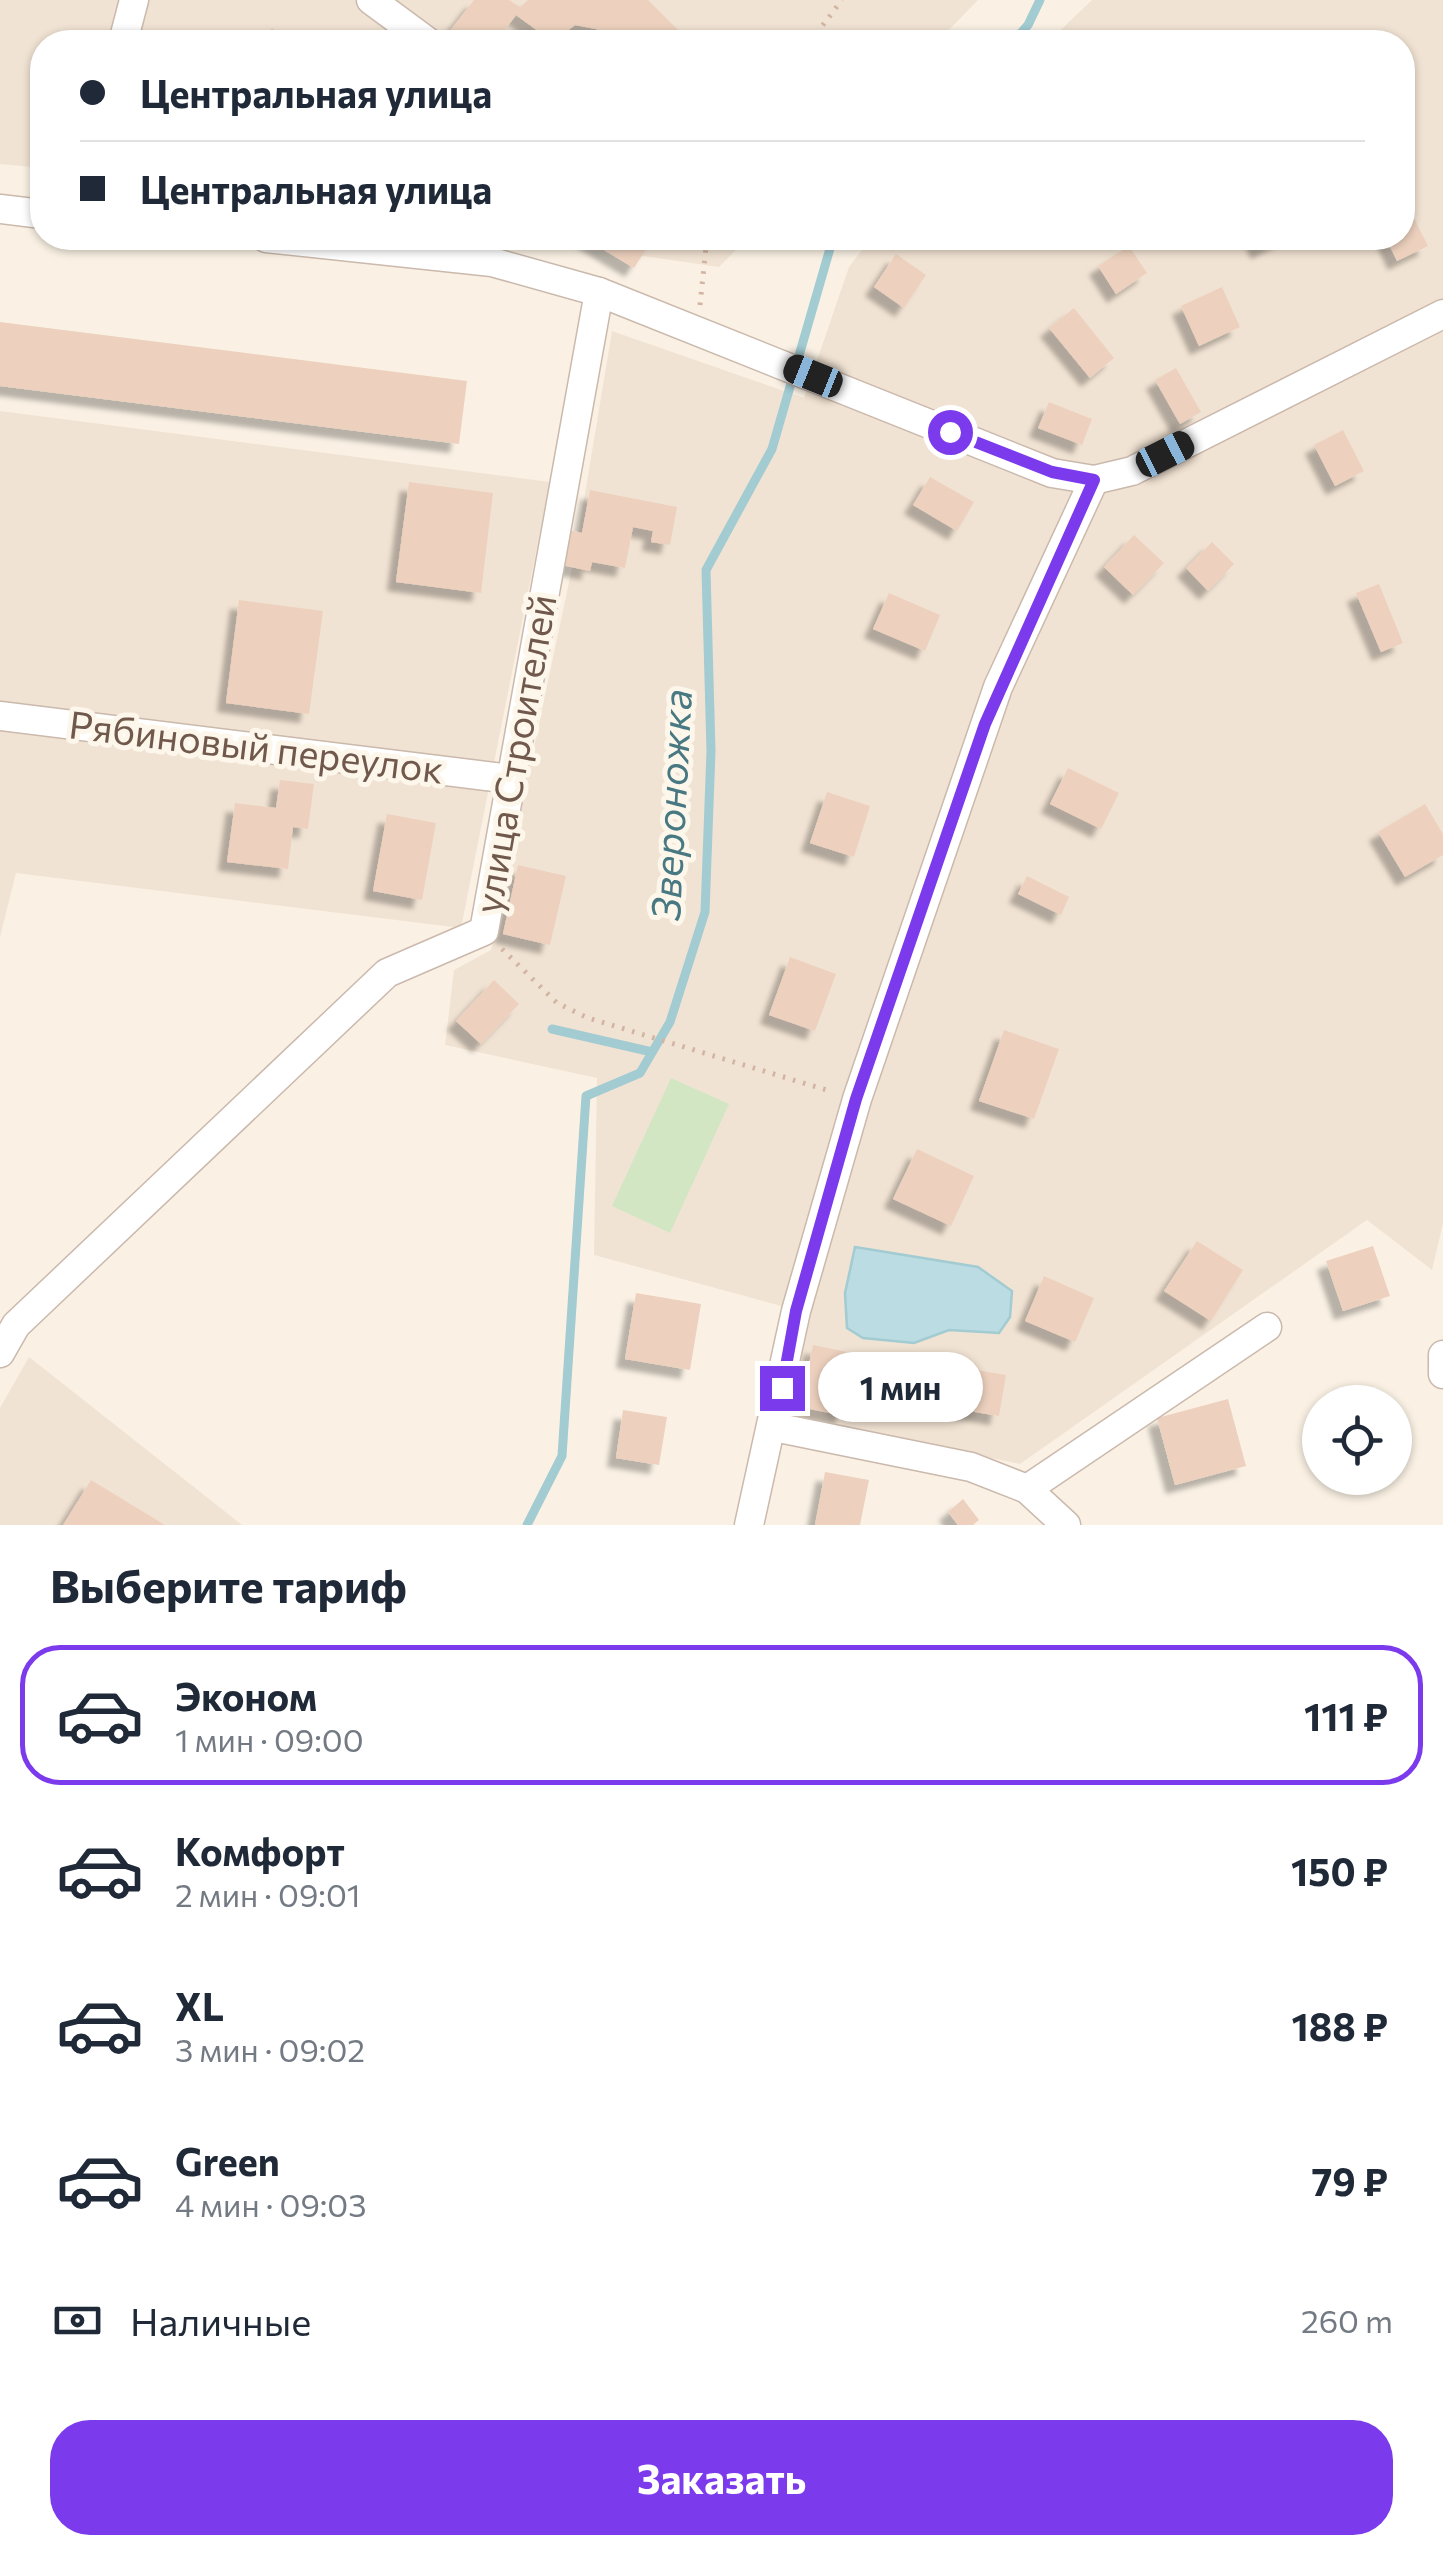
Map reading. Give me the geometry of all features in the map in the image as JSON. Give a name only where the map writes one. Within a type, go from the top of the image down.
[{"type":"street","points":[[126,30],[134,0]]},
{"type":"street","points":[[371,0],[412,30]]},
{"type":"street","points":[[0,209],[30,213]]},
{"type":"street","points":[[379,250],[492,262],[599,292],[1052,472],[1094,480],[1132,471],[1443,314]]},
{"type":"street","name":"улица Строителей","points":[[0,1354],[16,1325],[387,972],[484,931],[599,292]]},
{"type":"street","points":[[750,1525],[796,1311],[856,1099],[998,686],[1094,480]]},
{"type":"street","name":"Рябиновый переулок","points":[[0,716],[511,779]]},
{"type":"street","points":[[1027,1488],[1267,1327]]},
{"type":"street","points":[[1443,1355],[1443,1374]]},
{"type":"street","points":[[774,1427],[971,1467],[1027,1488],[1066,1525]]},
{"type":"path","points":[[819,30],[842,0]]},
{"type":"path","points":[[698,332],[706,250]]},
{"type":"path","points":[[484,931],[557,1004],[643,1035],[856,1099]]},
{"type":"shaded area","points":[[0,0],[978,0],[949,30],[30,30],[30,167],[0,164]]},
{"type":"shaded area","points":[[1092,0],[1443,0],[1443,1223],[1432,1270],[1367,1220],[1020,1464],[787,1416],[811,1314],[594,1255],[597,1078],[445,1045],[454,970],[491,950],[575,554],[612,331],[804,398],[849,267],[862,250],[1415,250],[1415,30],[1061,30]]},
{"type":"shaded area","points":[[602,250],[736,250],[719,267]]},
{"type":"shaded area","points":[[0,411],[550,482],[461,928],[16,873],[0,937]]},
{"type":"shaded area","points":[[29,1357],[242,1525],[0,1525],[0,1408]]},
{"type":"green space","points":[[671,1078],[729,1104],[670,1233],[612,1206]]},
{"type":"water","points":[[855,1247],[978,1267],[1012,1291],[1010,1317],[999,1333],[949,1330],[914,1343],[863,1338],[847,1328],[845,1293]]},
{"type":"building","points":[[474,0],[509,0],[520,7],[528,0],[648,0],[678,30],[598,30],[575,25],[569,30],[537,30],[516,15],[505,30],[450,30]]},
{"type":"building","points":[[1415,220],[1428,246],[1397,261],[1392,250],[1415,250]]},
{"type":"building","points":[[604,250],[645,250],[634,268]]},
{"type":"building","points":[[1123,250],[1132,250],[1147,273],[1116,294],[1098,266]]},
{"type":"building","points":[[896,254],[926,275],[904,308],[874,287]]},
{"type":"building","points":[[1222,287],[1240,327],[1199,346],[1181,306]]},
{"type":"building","points":[[1074,308],[1114,358],[1090,378],[1049,328]]},
{"type":"building","points":[[0,322],[467,381],[459,444],[0,386]]},
{"type":"building","points":[[1176,368],[1201,412],[1180,424],[1155,380]]},
{"type":"building","points":[[1049,402],[1092,419],[1082,445],[1038,428]]},
{"type":"building","points":[[1343,430],[1364,471],[1335,486],[1314,445]]},
{"type":"building","points":[[930,477],[974,502],[957,531],[913,505]]},
{"type":"building","points":[[409,482],[493,493],[481,593],[396,582]]},
{"type":"building","points":[[590,490],[677,507],[670,545],[651,542],[653,531],[633,527],[625,568],[592,562],[590,571],[557,564],[564,529],[582,533]]},
{"type":"building","points":[[1134,535],[1164,563],[1133,595],[1104,567]]},
{"type":"building","points":[[1212,542],[1234,564],[1208,591],[1186,568]]},
{"type":"building","points":[[1379,584],[1403,643],[1381,652],[1356,593]]},
{"type":"building","points":[[889,593],[940,615],[925,651],[873,629]]},
{"type":"building","points":[[239,600],[323,611],[309,714],[226,703]]},
{"type":"building","points":[[1068,768],[1119,793],[1101,829],[1050,804]]},
{"type":"building","points":[[280,780],[314,784],[308,829],[293,827],[288,869],[227,862],[235,803],[276,808]]},
{"type":"building","points":[[827,792],[870,806],[854,857],[810,843]]},
{"type":"building","points":[[1425,804],[1443,834],[1443,855],[1405,877],[1378,832]]},
{"type":"building","points":[[387,814],[436,823],[422,900],[373,891]]},
{"type":"building","points":[[518,865],[566,876],[550,945],[503,934]]},
{"type":"building","points":[[1027,876],[1069,897],[1061,915],[1018,894]]},
{"type":"building","points":[[790,957],[836,974],[815,1031],[769,1015]]},
{"type":"building","points":[[494,980],[519,1004],[481,1044],[456,1021]]},
{"type":"building","points":[[1004,1030],[1059,1049],[1034,1119],[979,1101]]},
{"type":"building","points":[[917,1149],[974,1176],[951,1226],[893,1199]]},
{"type":"building","points":[[1197,1241],[1243,1270],[1211,1321],[1164,1291]]},
{"type":"building","points":[[1373,1246],[1390,1296],[1343,1311],[1326,1261]]},
{"type":"building","points":[[1044,1276],[1094,1298],[1075,1342],[1025,1321]]},
{"type":"building","points":[[636,1293],[701,1304],[690,1370],[625,1359]]},
{"type":"building","points":[[813,1345],[857,1354],[844,1416],[800,1407]]},
{"type":"building","points":[[940,1364],[1006,1375],[999,1416],[933,1405]]},
{"type":"building","points":[[1228,1399],[1246,1466],[1175,1485],[1157,1418]]},
{"type":"building","points":[[623,1410],[667,1417],[659,1465],[616,1458]]},
{"type":"building","points":[[825,1472],[869,1480],[860,1525],[815,1525]]},
{"type":"building","points":[[91,1480],[165,1525],[63,1525]]},
{"type":"building","points":[[963,1499],[979,1520],[973,1525],[958,1525],[948,1512]]},
{"type":"waterway","name":"Звероножка","points":[[1024,30],[1040,0]]},
{"type":"waterway","name":"Звероножка","points":[[527,1525],[562,1456],[586,1096],[640,1073],[670,1022],[705,912],[711,751],[706,570],[772,449],[830,250]]},
{"type":"waterway","points":[[552,1029],[652,1052]]},
{"type":"route","points":[[782,1388],[796,1311],[856,1099],[998,686],[1094,480],[1052,472],[950,432]]}]
